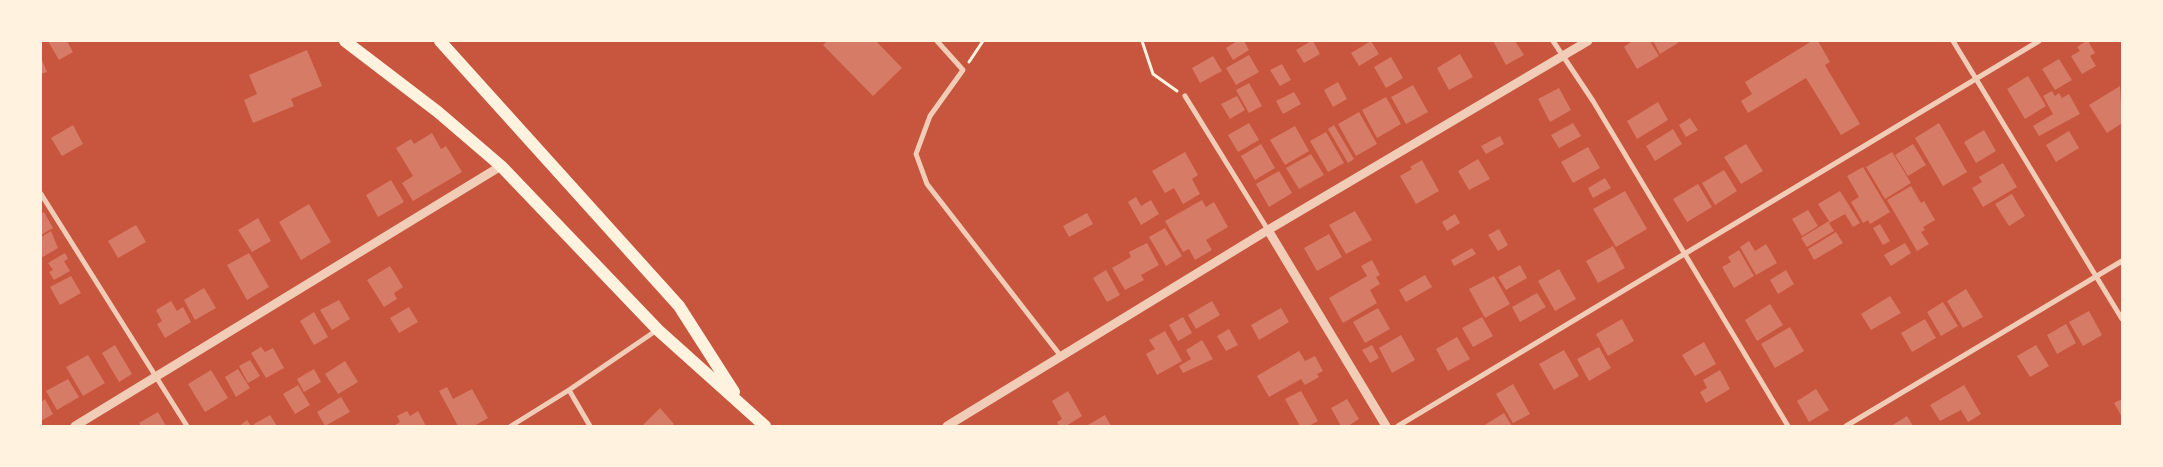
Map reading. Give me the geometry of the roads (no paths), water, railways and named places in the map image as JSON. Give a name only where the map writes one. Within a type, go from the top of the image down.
[{"type":"main road","points":[[345,41],[438,112],[501,166],[658,330],[765,426]]},
{"type":"main road","points":[[440,41],[679,306],[742,404]]},
{"type":"street","points":[[937,41],[963,70],[930,116],[916,154],[928,184],[1060,355]]},
{"type":"street","points":[[1553,41],[1593,101],[1788,426]]},
{"type":"street","points":[[946,426],[1268,230],[1588,41]]},
{"type":"street","points":[[1953,41],[2122,319]]},
{"type":"street","points":[[1398,426],[2039,41]]},
{"type":"street","points":[[1185,96],[1386,426]]},
{"type":"street","points":[[75,426],[501,166]]},
{"type":"street","points":[[41,194],[187,426]]},
{"type":"street","points":[[1846,426],[2122,261]]},
{"type":"street","points":[[511,426],[569,390],[658,330]]},
{"type":"street","points":[[569,390],[590,426]]}]
